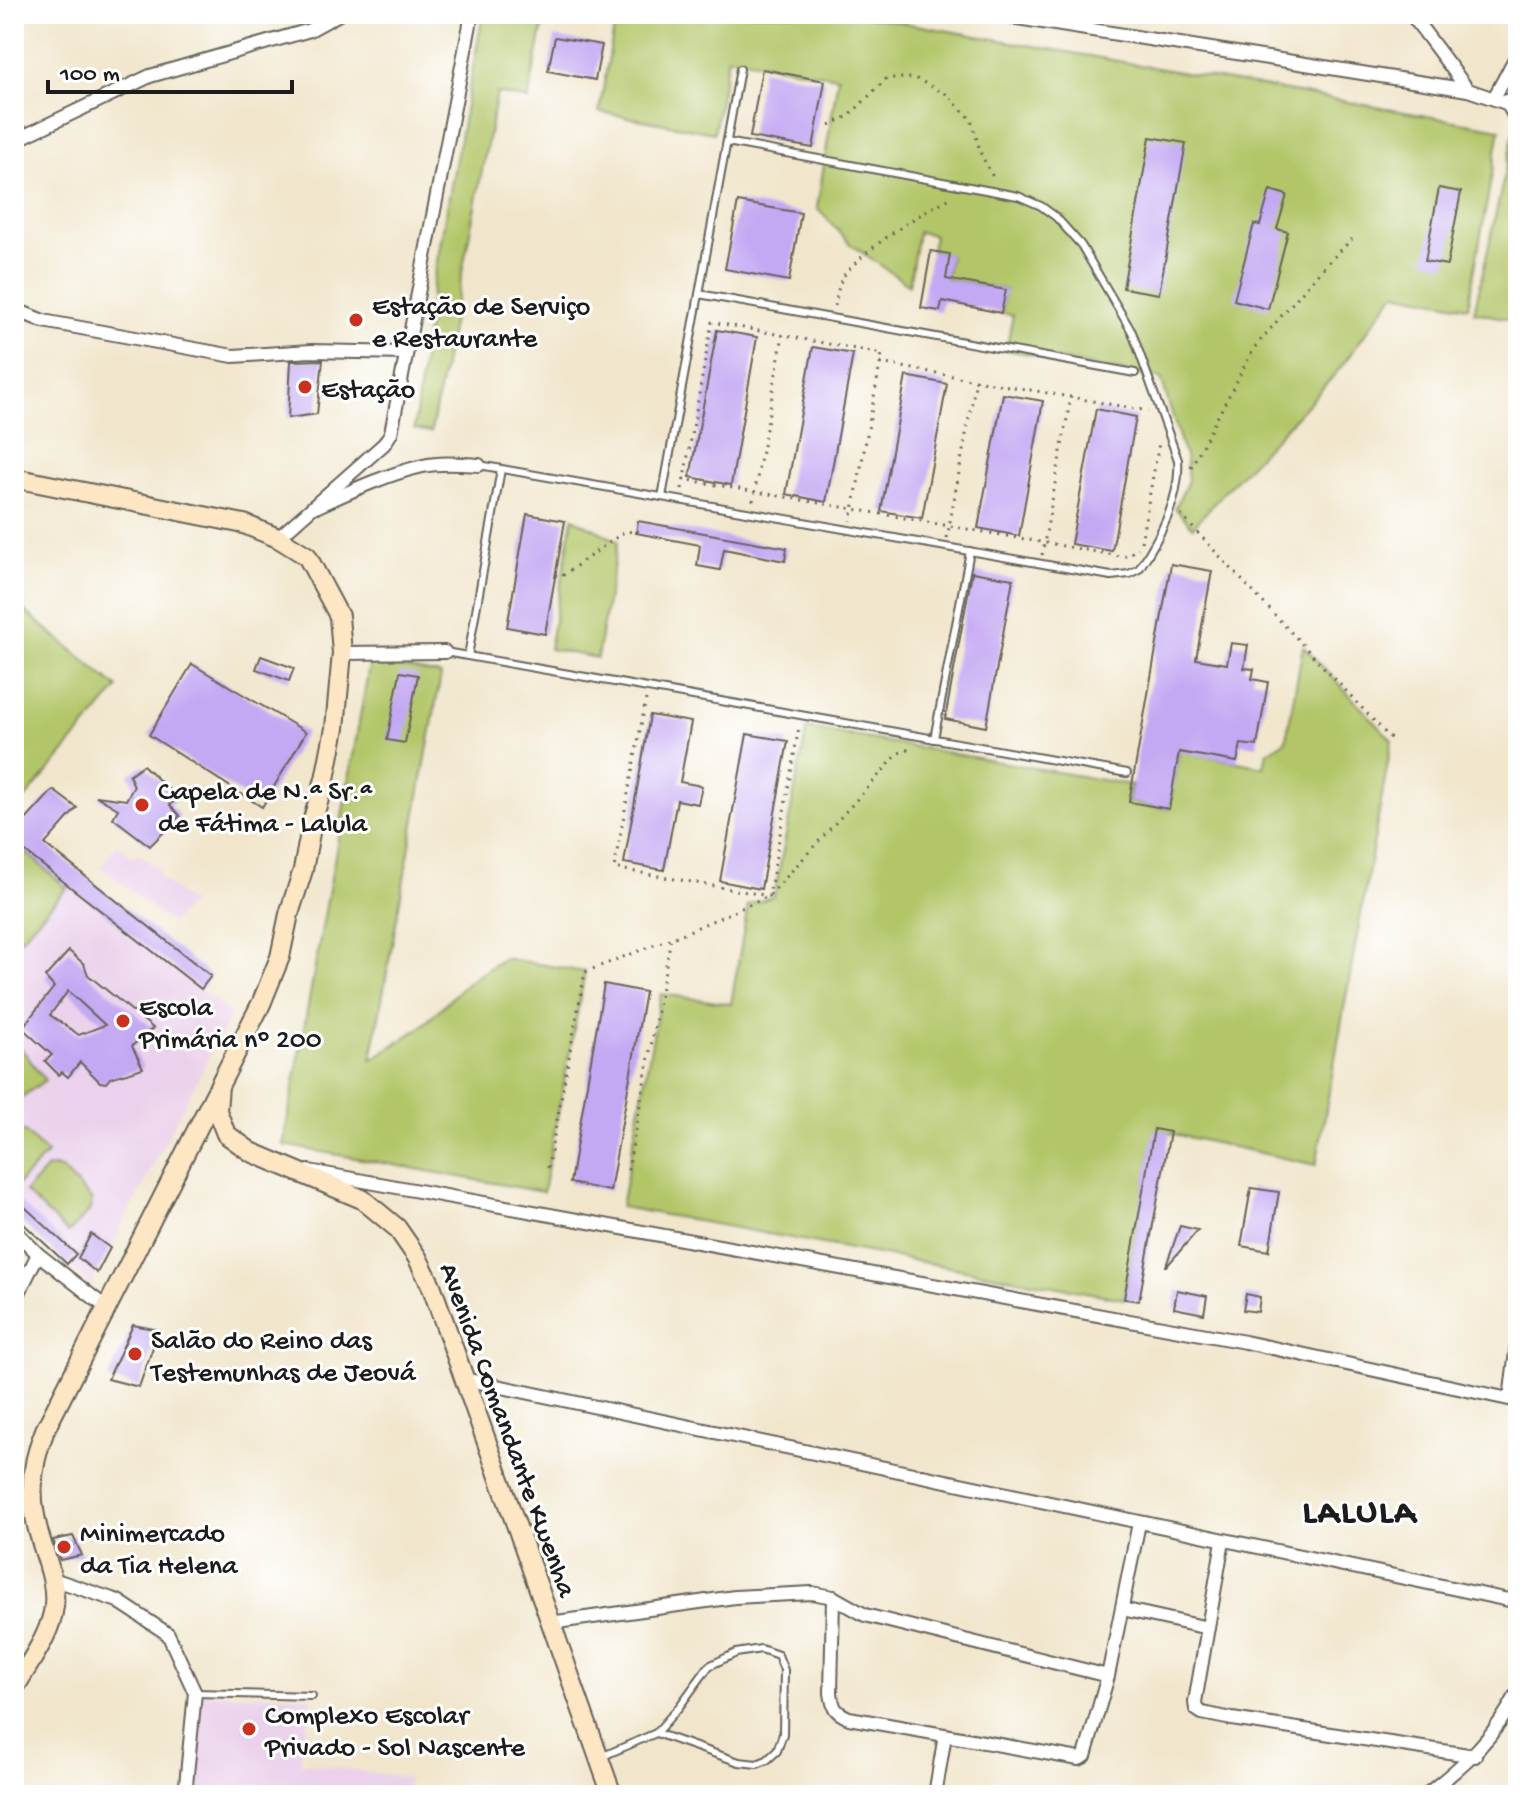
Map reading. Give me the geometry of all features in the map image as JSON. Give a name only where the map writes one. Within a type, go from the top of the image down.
[{"type":"main road","points":[[14,478],[244,524],[278,538],[307,556],[324,584],[339,616],[342,653],[335,728],[325,779],[280,957],[261,1004],[35,1454],[35,1519],[53,1579],[55,1607],[44,1638],[14,1689]]},
{"type":"main road","name":"Avenida Comandante Kwenha","points":[[219,1086],[217,1111],[226,1134],[251,1152],[362,1199],[397,1228],[417,1257],[431,1285],[612,1795]]},
{"type":"street","points":[[14,141],[150,76],[310,30],[339,14]]},
{"type":"street","points":[[278,538],[384,444],[391,433],[472,14]]},
{"type":"street","points":[[992,14],[1468,90],[1506,102],[1518,123]]},
{"type":"street","points":[[1411,14],[1468,90]]},
{"type":"street","points":[[1506,102],[1518,53]]},
{"type":"street","points":[[14,309],[43,321],[233,356],[311,351],[406,353]]},
{"type":"street","points":[[306,511],[423,466],[479,465]]},
{"type":"street","points":[[342,653],[445,652]]},
{"type":"street","points":[[290,1167],[1245,1342],[1514,1400],[1518,1336]]},
{"type":"street","points":[[14,1230],[38,1254],[108,1309]]},
{"type":"street","points":[[14,1303],[38,1254]]},
{"type":"street","points":[[464,1379],[1518,1602]]},
{"type":"street","points":[[833,1597],[831,1693],[833,1708],[838,1713],[849,1718],[1079,1759],[1085,1756],[1108,1676],[1139,1523]]},
{"type":"street","points":[[1223,1541],[1196,1709],[1202,1713],[1475,1756]]},
{"type":"street","points":[[53,1579],[118,1601],[168,1634],[195,1693],[185,1795]]},
{"type":"street","points":[[550,1623],[735,1597],[812,1593],[833,1597],[865,1615],[1108,1676]]},
{"type":"street","points":[[1122,1609],[1208,1628]]},
{"type":"street","points":[[1426,1795],[1475,1756],[1507,1714],[1518,1692]]},
{"type":"street","points":[[935,1795],[945,1735]]},
{"type":"lane","points":[[662,497],[740,69]]},
{"type":"lane","points":[[479,465],[1111,576],[1129,574],[1139,569],[1172,505],[1179,475],[1178,460],[1132,332],[1081,245],[1056,217],[1018,196],[727,142]]},
{"type":"lane","points":[[699,294],[1135,373]]},
{"type":"lane","points":[[468,656],[501,469]]},
{"type":"lane","points":[[934,739],[970,551]]},
{"type":"lane","points":[[445,652],[1127,773]]},
{"type":"lane","points":[[599,1758],[656,1733],[709,1666],[736,1653],[761,1649],[778,1655],[784,1670],[783,1734],[777,1751],[767,1760],[757,1764],[739,1762],[656,1733]]},
{"type":"lane","points":[[195,1693],[312,1696]]},
{"type":"path","points":[[830,125],[849,116],[887,78],[915,78],[946,94],[971,119],[981,154],[994,180],[1018,196]]},
{"type":"path","points":[[832,318],[841,279],[852,266],[910,220],[975,187]]},
{"type":"path","points":[[1191,467],[1254,348],[1319,272],[1352,239]]},
{"type":"path","points":[[679,500],[712,322],[882,354],[849,530]]},
{"type":"path","points":[[750,513],[783,335]]},
{"type":"path","points":[[880,363],[1150,412]]},
{"type":"path","points":[[945,547],[976,380]]},
{"type":"path","points":[[1041,564],[1071,397]]},
{"type":"path","points":[[683,479],[1127,556],[1142,540],[1159,440]]},
{"type":"path","points":[[1172,505],[1392,740]]},
{"type":"path","points":[[555,575],[562,576],[624,532],[639,531]]},
{"type":"path","points":[[648,688],[614,868],[769,896]]},
{"type":"path","points":[[769,896],[801,715]]},
{"type":"path","points":[[548,1168],[585,972],[769,896],[899,753],[934,739]]},
{"type":"path","points":[[628,1170],[671,938]]},
{"type":"shaded area","points":[[14,843],[231,1014],[91,1286],[14,1215]]},
{"type":"shaded area","points":[[117,844],[135,859],[135,855],[142,856],[161,871],[158,876],[191,903],[171,923],[101,867]]},
{"type":"shaded area","name":"Complexo Escolar Privado - Sol Nascente","points":[[195,1693],[312,1696],[300,1762],[408,1778],[404,1795],[185,1795]]},
{"type":"green space","points":[[483,14],[854,14],[1500,129],[1468,307],[1395,293],[1336,373],[1193,527],[1175,508],[1188,481],[1186,460],[1161,378],[1006,350],[1013,315],[1001,313],[1005,290],[946,279],[950,255],[931,251],[934,235],[918,232],[909,285],[850,244],[817,208],[838,77],[728,57],[714,133],[599,112],[614,28],[545,15],[528,100],[497,93],[431,432],[414,429],[433,283]]},
{"type":"green space","points":[[1514,132],[1518,133],[1518,321],[1474,312]]},
{"type":"green space","points":[[573,518],[618,541],[597,658],[549,649]]},
{"type":"green space","points":[[14,602],[118,688],[14,812]]},
{"type":"green space","points":[[1303,646],[1392,740],[1316,1165],[1155,1130],[1124,1299],[621,1207],[661,994],[731,1004],[748,905],[774,896],[807,728],[1131,785],[1129,802],[1169,809],[1179,751],[1264,767],[1267,753],[1286,740]]},
{"type":"green space","points":[[370,661],[441,675],[371,1060],[421,1027],[467,983],[504,958],[585,972],[543,1192],[283,1145]]},
{"type":"green space","points":[[23,850],[67,888],[14,946],[14,860]]},
{"type":"green space","points":[[14,1039],[45,1080],[14,1103]]},
{"type":"green space","points":[[14,1128],[25,1132],[47,1154],[17,1185],[14,1183]]},
{"type":"green space","points":[[47,1168],[63,1170],[92,1200],[89,1212],[68,1233],[25,1192]]},
{"type":"building","points":[[555,37],[602,45],[595,80],[548,71]]},
{"type":"building","points":[[762,69],[825,81],[813,148],[750,137]]},
{"type":"building","points":[[1150,137],[1186,143],[1159,294],[1123,288]]},
{"type":"building","points":[[1439,188],[1461,192],[1447,265],[1425,261]]},
{"type":"building","points":[[1270,190],[1287,195],[1277,229],[1288,232],[1268,309],[1234,300],[1254,224],[1260,225]]},
{"type":"building","points":[[738,202],[801,213],[789,281],[725,269]]},
{"type":"building","points":[[931,251],[950,254],[946,279],[1006,290],[1001,313],[942,301],[940,311],[921,308]]},
{"type":"building","points":[[717,330],[757,337],[731,485],[690,477]]},
{"type":"building","points":[[813,347],[853,354],[826,502],[786,494]]},
{"type":"building","name":"Estação","points":[[323,360],[317,414],[288,418],[291,361]]},
{"type":"building","points":[[906,376],[947,384],[922,518],[881,511]]},
{"type":"building","points":[[1003,394],[1043,401],[1019,536],[978,528]]},
{"type":"building","points":[[1096,409],[1136,417],[1112,551],[1071,544]]},
{"type":"building","points":[[527,514],[565,521],[545,634],[507,627]]},
{"type":"building","points":[[638,521],[787,548],[785,561],[724,549],[720,570],[697,566],[700,545],[636,533]]},
{"type":"building","points":[[1171,564],[1212,571],[1196,659],[1227,664],[1231,643],[1248,645],[1244,668],[1254,669],[1252,679],[1268,682],[1257,746],[1241,744],[1237,762],[1179,752],[1169,809],[1129,802]]},
{"type":"building","points":[[972,572],[1013,579],[986,727],[945,719]]},
{"type":"building","points":[[261,656],[294,668],[289,681],[256,669]]},
{"type":"building","points":[[192,664],[306,732],[262,807],[149,735]]},
{"type":"building","points":[[400,672],[418,675],[405,743],[387,740]]},
{"type":"building","points":[[650,715],[691,722],[680,782],[702,786],[698,804],[677,800],[664,870],[624,863]]},
{"type":"building","points":[[747,734],[788,741],[761,889],[720,881]]},
{"type":"building","name":"Capela de N.ª Sr.ª de Fátima - Lalula","points":[[143,765],[178,798],[170,805],[180,816],[150,846],[113,818],[118,809],[96,796],[126,800],[134,786],[129,775]]},
{"type":"building","points":[[53,790],[77,808],[45,844],[211,976],[201,989],[14,843],[14,833]]},
{"type":"building","name":"Escola Primária nº 200","points":[[69,951],[84,964],[88,975],[153,1028],[132,1046],[143,1068],[110,1078],[106,1083],[100,1082],[80,1062],[68,1077],[62,1072],[59,1075],[45,1061],[52,1055],[22,1028],[54,987],[45,977]],"holes":[[[68,991],[105,1025],[79,1035],[50,1015]]]},
{"type":"building","points":[[604,984],[645,992],[610,1191],[570,1183]]},
{"type":"building","points":[[1154,1129],[1170,1132],[1139,1301],[1124,1299]]},
{"type":"building","points":[[1251,1188],[1279,1192],[1269,1251],[1241,1246]]},
{"type":"building","points":[[14,1197],[76,1254],[67,1264],[14,1215]]},
{"type":"building","points":[[1180,1226],[1198,1230],[1166,1266]]},
{"type":"building","points":[[91,1234],[110,1248],[97,1273],[78,1258]]},
{"type":"building","points":[[1177,1290],[1207,1296],[1204,1314],[1174,1308]]},
{"type":"building","points":[[1246,1294],[1260,1297],[1258,1312],[1243,1310]]},
{"type":"building","name":"Salão do Reino das Testemunhas de Jeová","points":[[133,1325],[159,1330],[139,1387],[108,1379]]},
{"type":"building","points":[[73,1536],[82,1555],[60,1560],[53,1540]]},
{"type":"place","name":"Estação de Serviço e Restaurante","points":[[356,320]]},
{"type":"place","name":"Estação","points":[[305,387]]},
{"type":"place","name":"Capela de N.ª Sr.ª de Fátima - Lalula","points":[[142,805]]},
{"type":"place","name":"Escola Primária nº 200","points":[[123,1021]]},
{"type":"place","name":"Salão do Reino das Testemunhas de Jeová","points":[[135,1354]]},
{"type":"place","name":"Minimercado da Tia Helena","points":[[64,1547]]},
{"type":"place","name":"Complexo Escolar Privado - Sol Nascente","points":[[249,1729]]},
{"type":"district","name":"LALULA","points":[[1360,1508]]}]
